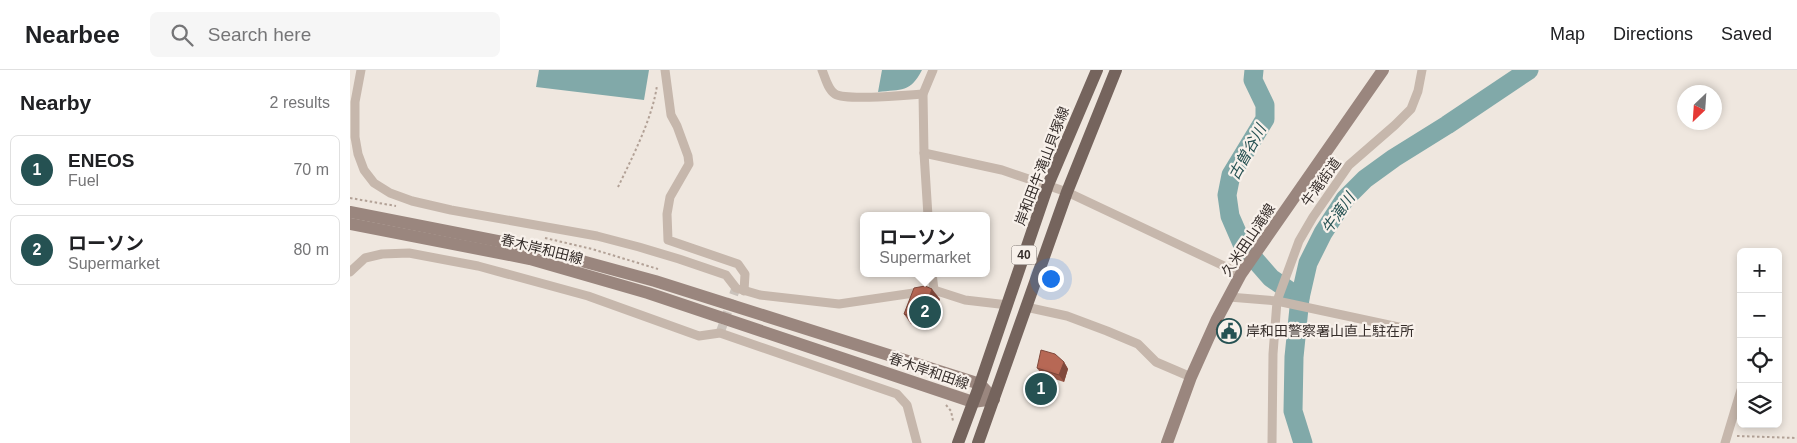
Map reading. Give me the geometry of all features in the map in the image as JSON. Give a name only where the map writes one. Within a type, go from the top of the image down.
[{"type":"main road","name":"岸和田牛滝山貝塚線","points":[[958,443],[1008,305],[1048,185],[1097,70]]},
{"type":"main road","name":"40","points":[[978,443],[1067,192],[1116,70]]},
{"type":"main road","name":"久米田山滝線","points":[[1167,443],[1191,377],[1228,296],[1383,70]]},
{"type":"main road","name":"春木岸和田線","points":[[350,212],[543,250],[655,281],[980,384],[994,399]]},
{"type":"main road","name":"春木岸和田線","points":[[350,224],[530,259],[648,293],[973,402],[994,399]]},
{"type":"street","points":[[361,70],[356,102],[355,136],[358,154],[364,170],[374,183],[390,193],[412,201],[451,210],[597,236],[638,247],[726,275],[736,288],[760,295],[839,304],[934,290],[965,300],[1008,305]]},
{"type":"street","points":[[665,70],[670,115],[677,126],[689,164],[670,197],[667,214],[668,240],[738,264],[745,274],[744,291]]},
{"type":"street","points":[[822,70],[834,94],[840,96],[865,98],[923,94]]},
{"type":"street","points":[[928,212],[923,94],[933,70]]},
{"type":"street","name":"牛滝街道","points":[[1272,443],[1272,354],[1279,301],[1299,241],[1312,217],[1349,165],[1411,109],[1418,91],[1422,70]]},
{"type":"street","points":[[924,153],[1002,170],[1048,185],[1245,269]]},
{"type":"street","points":[[350,272],[364,258],[382,254],[408,253],[478,266],[588,296],[699,336],[720,333],[897,394],[907,405],[917,443]]},
{"type":"street","points":[[932,277],[934,290]]},
{"type":"street","points":[[1228,296],[1279,301],[1403,328]]},
{"type":"street","points":[[1026,307],[1067,316],[1138,344],[1156,362],[1191,377]]},
{"type":"street","points":[[1726,439],[1737,403]]},
{"type":"path","points":[[618,188],[638,145],[655,100],[657,80]]},
{"type":"path","points":[[1726,439],[1797,438]]},
{"type":"water","points":[[539,70],[649,70],[644,100],[536,87]]},
{"type":"water","points":[[882,70],[922,70],[909,86],[899,90],[878,92]]},
{"type":"building","points":[[925,286],[932,289],[920,320],[904,314],[914,288]]},
{"type":"building","points":[[1221,320],[1232,325],[1228,336],[1216,330]]},
{"type":"building","points":[[1041,350],[1055,354],[1064,362],[1059,375],[1037,368]]},
{"type":"waterway","name":"古曽谷川","points":[[1254,70],[1253,80],[1265,105],[1265,119],[1231,175],[1227,195],[1230,216],[1243,246],[1271,278],[1300,298]]},
{"type":"waterway","name":"牛滝川","points":[[1303,443],[1293,411],[1294,357],[1300,298],[1308,263],[1323,233],[1345,199],[1365,179],[1529,70]]},
{"type":"tunnel","points":[[720,333],[736,288]]},
{"type":"place","name":"ローソン","points":[[925,312]]},
{"type":"place","name":"岸和田警察署山直上駐在所","points":[[1229,331]]},
{"type":"place","name":"ENEOS","points":[[1041,389]]}]
